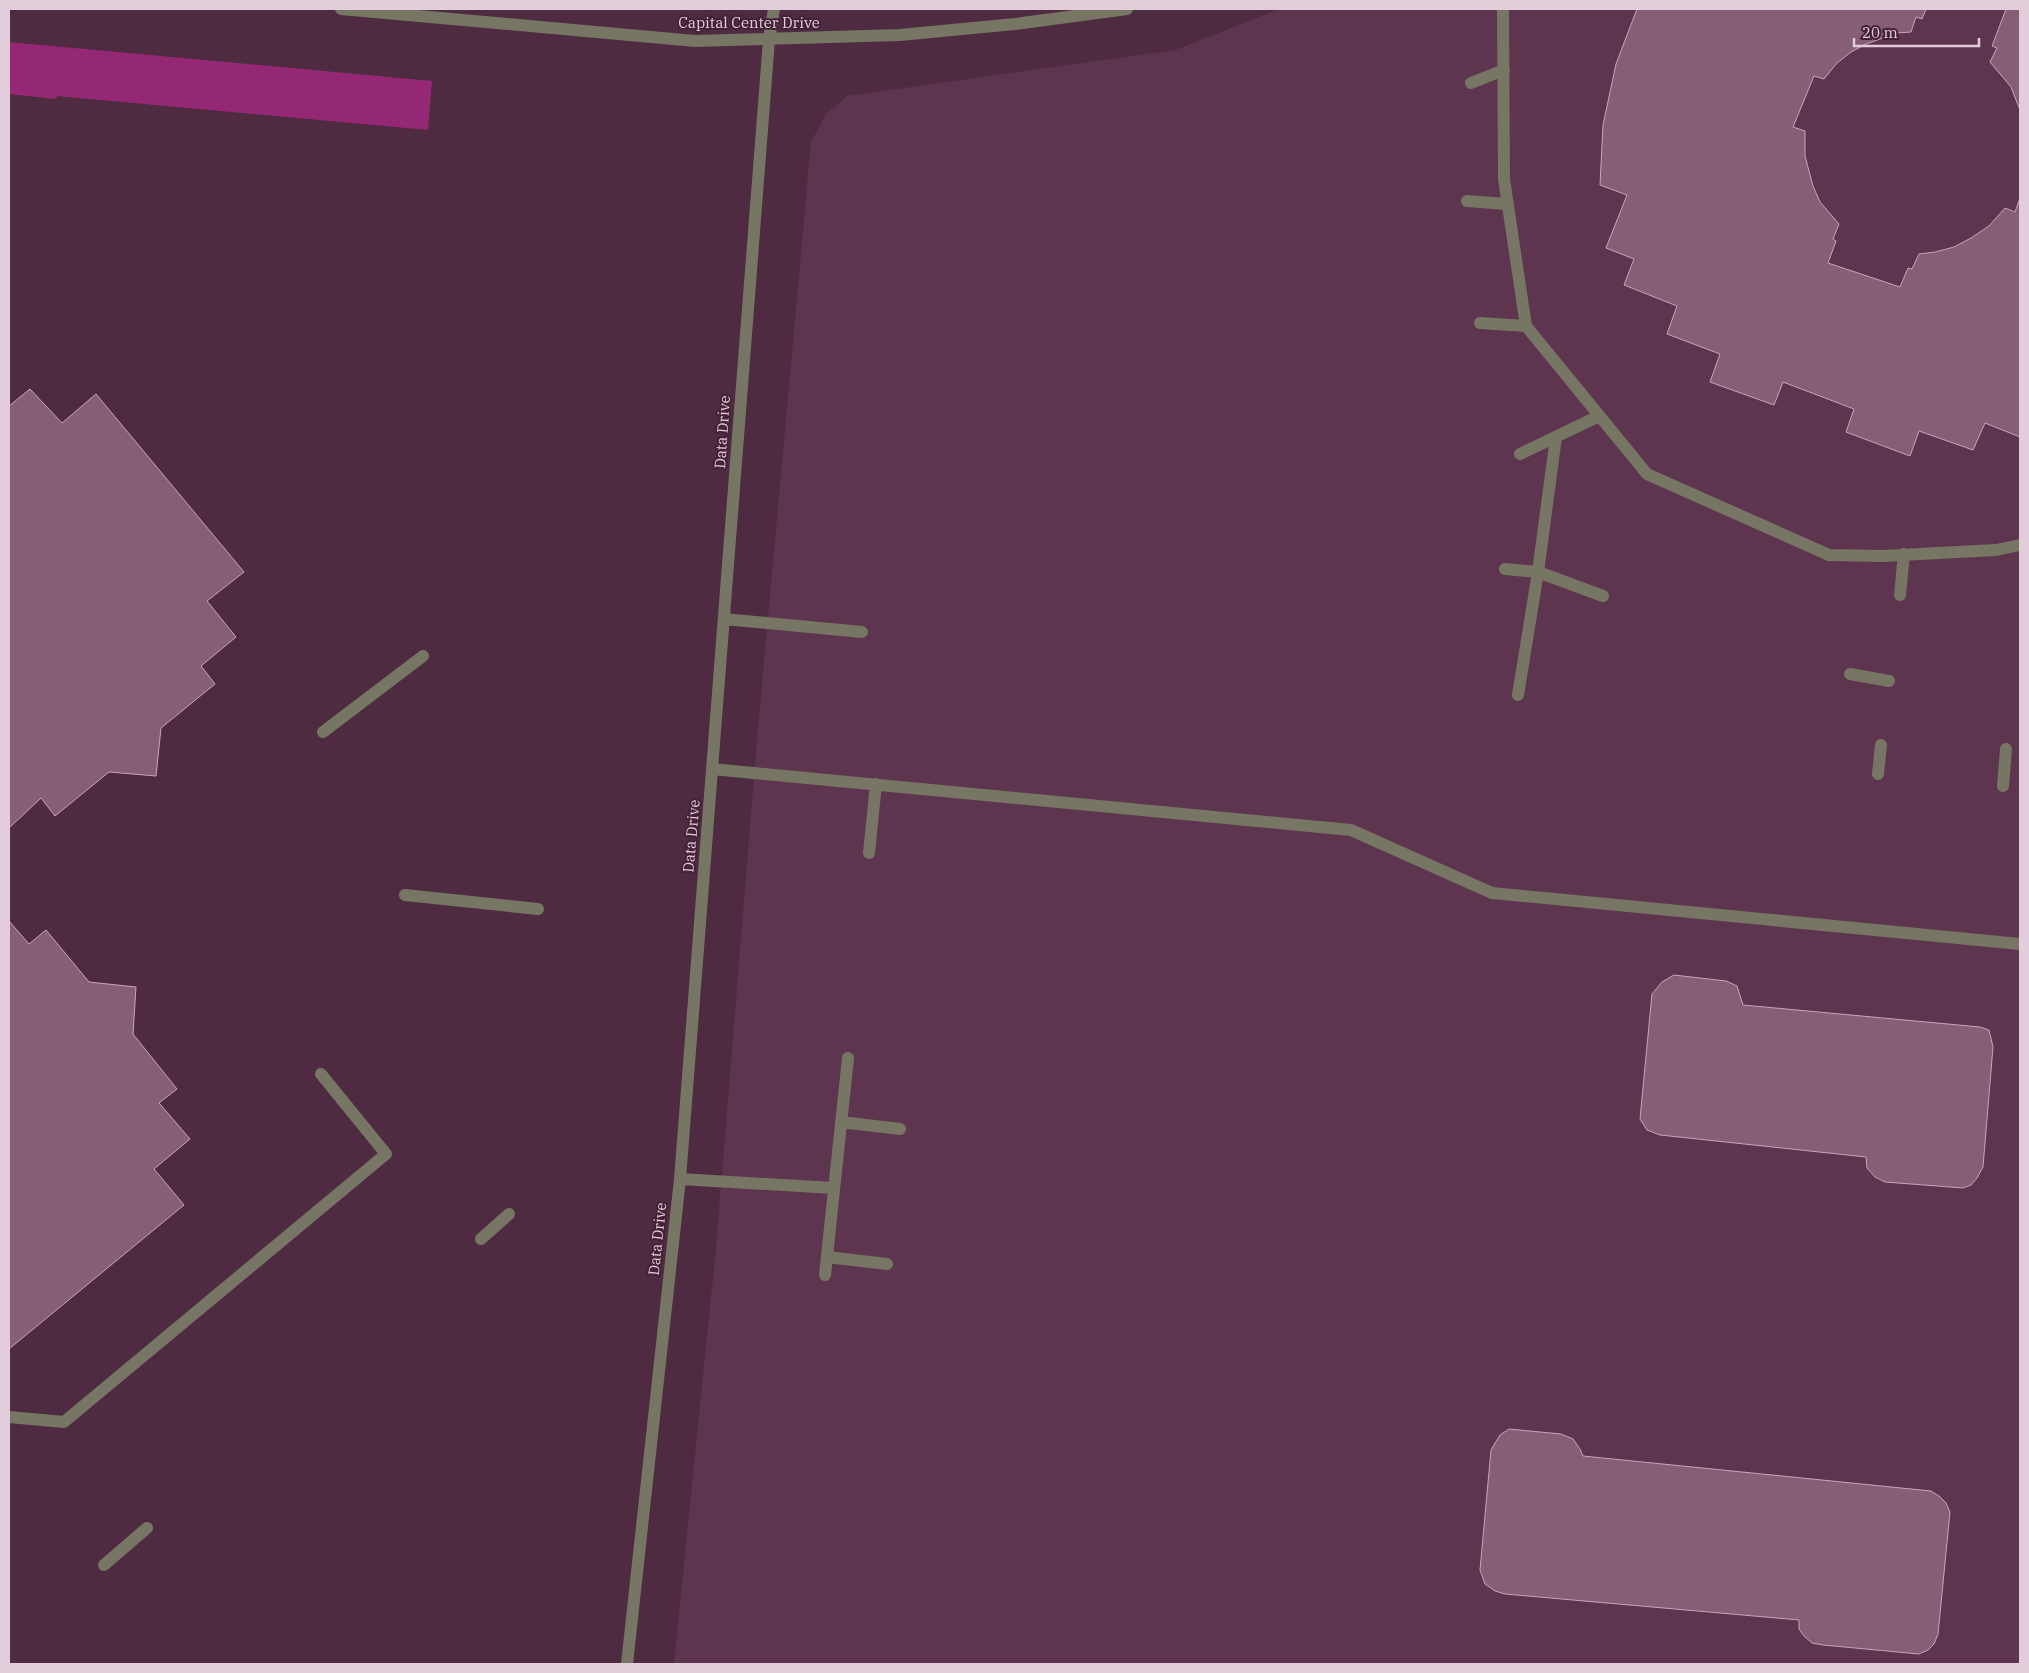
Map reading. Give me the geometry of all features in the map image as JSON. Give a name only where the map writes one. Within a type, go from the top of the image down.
[{"type":"street","name":"Capital Center Drive","points":[[341,9],[695,41],[900,36],[1015,24],[1127,9]]},
{"type":"street","name":"Data Drive","points":[[627,1664],[680,1180],[770,40],[774,9]]},
{"type":"street","points":[[1504,9],[1504,178],[1526,326],[1647,474],[1829,555],[1996,550],[2020,545]]},
{"type":"street","points":[[1470,83],[1504,70]]},
{"type":"street","points":[[1467,201],[1507,204]]},
{"type":"street","points":[[1480,323],[1526,326]]},
{"type":"street","points":[[1520,454],[1599,416]]},
{"type":"street","points":[[1518,695],[1538,572],[1556,437]]},
{"type":"street","points":[[1900,595],[1904,554]]},
{"type":"street","points":[[1505,569],[1538,572],[1603,596]]},
{"type":"street","points":[[724,619],[862,632]]},
{"type":"street","points":[[323,732],[422,656]]},
{"type":"street","points":[[1850,674],[1889,681]]},
{"type":"street","points":[[1878,774],[1882,745]]},
{"type":"street","points":[[2003,786],[2006,749]]},
{"type":"street","points":[[712,769],[1351,830],[1492,893],[2020,944]]},
{"type":"street","points":[[869,853],[876,784]]},
{"type":"street","points":[[405,895],[538,910]]},
{"type":"street","points":[[825,1275],[848,1058]]},
{"type":"street","points":[[9,1417],[64,1422],[386,1154],[321,1074]]},
{"type":"street","points":[[841,1122],[900,1129]]},
{"type":"street","points":[[680,1180],[834,1188]]},
{"type":"street","points":[[481,1238],[509,1214]]},
{"type":"street","points":[[827,1257],[887,1264]]},
{"type":"street","points":[[104,1565],[146,1528]]},
{"type":"shaded area","points":[[1279,9],[2020,9],[2020,1664],[674,1664],[716,1248],[758,728],[811,142],[826,114],[847,96],[1175,50]]},
{"type":"shaded area","points":[[9,42],[432,81],[428,130],[57,96],[56,99],[9,94]]},
{"type":"building","points":[[1637,9],[1926,9],[1922,19],[1916,17],[1911,32],[1897,33],[1866,44],[1851,52],[1837,63],[1824,79],[1814,76],[1793,127],[1805,131],[1805,156],[1813,186],[1820,202],[1839,224],[1833,239],[1836,241],[1828,263],[1900,287],[1908,268],[1912,269],[1919,254],[1954,247],[1971,238],[1989,226],[2005,208],[2015,212],[2020,198],[2020,437],[1985,423],[1973,450],[1919,431],[1910,456],[1846,432],[1854,409],[1783,382],[1774,405],[1710,382],[1720,354],[1667,334],[1677,306],[1624,285],[1634,259],[1606,248],[1627,195],[1600,185],[1603,125],[1616,64]]},
{"type":"building","points":[[2006,9],[2020,9],[2020,110],[2011,87],[1990,62],[1997,48],[1992,46]]},
{"type":"building","points":[[30,389],[62,423],[96,394],[244,572],[207,601],[236,637],[201,666],[215,684],[161,728],[156,776],[109,772],[55,816],[41,798],[9,828],[9,406]]},
{"type":"building","points":[[9,921],[29,944],[46,930],[89,982],[136,987],[133,1034],[177,1089],[159,1103],[190,1139],[154,1169],[184,1205],[9,1349]]},
{"type":"building","points":[[1674,975],[1726,981],[1737,986],[1743,1005],[1980,1027],[1989,1030],[1993,1047],[1983,1167],[1977,1178],[1971,1185],[1963,1188],[1885,1182],[1875,1177],[1867,1168],[1866,1157],[1660,1135],[1647,1130],[1640,1119],[1652,994],[1662,982]]},
{"type":"building","points":[[1509,1429],[1561,1434],[1573,1439],[1583,1456],[1931,1491],[1946,1503],[1950,1512],[1938,1634],[1934,1644],[1928,1650],[1919,1654],[1823,1645],[1812,1643],[1804,1636],[1799,1629],[1799,1620],[1505,1594],[1495,1591],[1485,1584],[1480,1570],[1491,1450],[1500,1435]]}]
